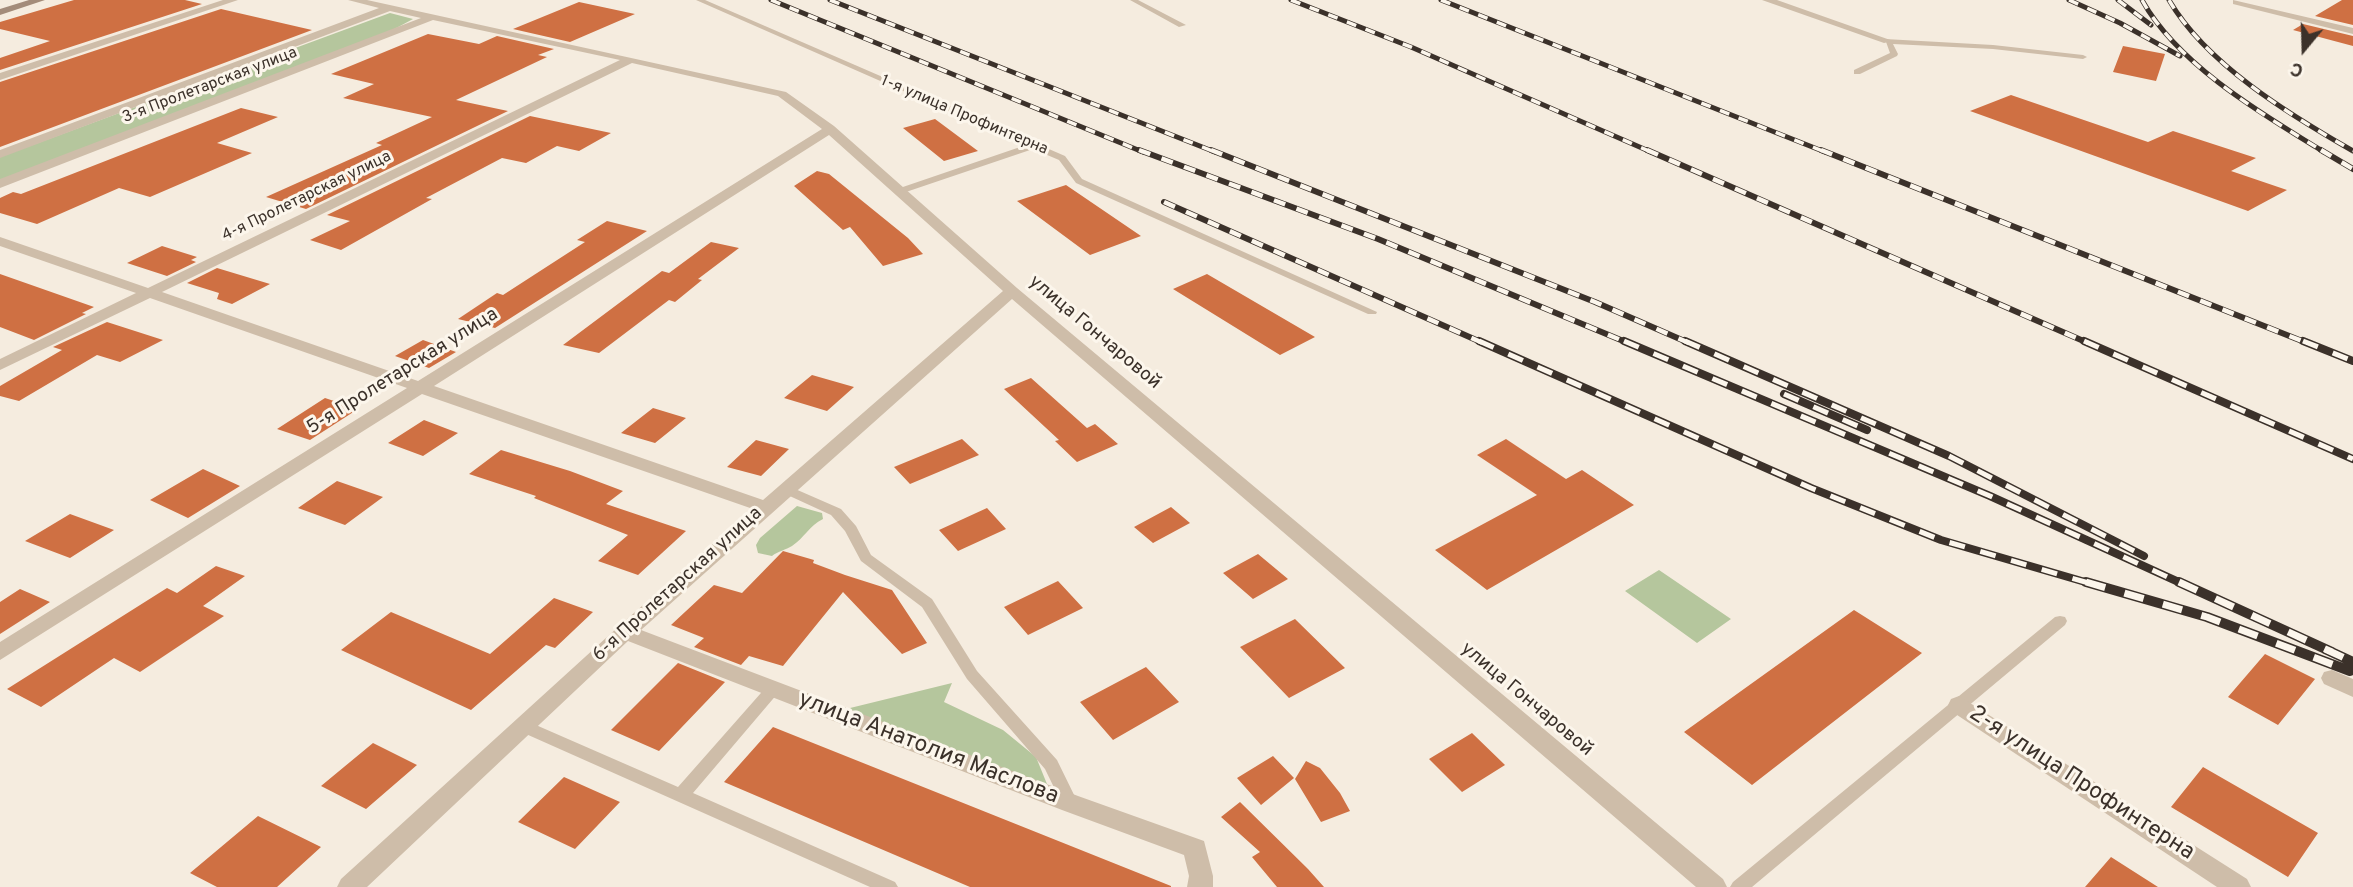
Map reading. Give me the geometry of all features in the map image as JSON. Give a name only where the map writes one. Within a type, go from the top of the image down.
[{"type":"main road","points":[[0,12],[40,0]]},
{"type":"street","points":[[0,77],[233,0]]},
{"type":"street","name":"улица Гончаровой","points":[[353,0],[782,94],[830,129],[1012,290],[1714,887]]},
{"type":"street","points":[[1767,0],[1888,41]]},
{"type":"street","points":[[2236,2],[2353,31]]},
{"type":"street","name":"3-я Пролетарская улица","points":[[0,154],[389,8]]},
{"type":"street","name":"3-я Пролетарская улица","points":[[0,184],[432,16]]},
{"type":"street","name":"4-я Пролетарская улица","points":[[0,365],[630,60]]},
{"type":"street","name":"5-я Пролетарская улица","points":[[0,652],[830,129]]},
{"type":"street","points":[[0,241],[765,507]]},
{"type":"street","name":"6-я Пролетарская улица","points":[[350,887],[625,632],[1012,290]]},
{"type":"street","name":"улица Анатолия Маслова","points":[[625,632],[1070,803],[1195,848],[1201,876],[1200,887]]},
{"type":"street","points":[[2332,678],[2353,689]]},
{"type":"street","name":"2-я улица Профинтерна","points":[[1959,705],[2238,887]]},
{"type":"lane","name":"1-я улица Профинтерна","points":[[699,0],[1062,158],[1079,181],[1372,312]]},
{"type":"lane","points":[[1133,0],[1182,25]]},
{"type":"lane","points":[[1857,72],[1894,54],[1888,41],[1993,47],[2083,57]]},
{"type":"lane","points":[[900,191],[1033,146]]},
{"type":"lane","points":[[786,489],[836,512],[851,529],[866,558],[927,603],[972,675],[1051,765],[1070,803]]},
{"type":"lane","points":[[1739,887],[2060,621]]},
{"type":"lane","points":[[682,794],[773,689]]},
{"type":"lane","points":[[523,726],[889,887]]},
{"type":"green space","points":[[390,13],[413,19],[389,32],[0,181],[0,157]]},
{"type":"green space","points":[[797,506],[822,513],[823,519],[790,547],[772,556],[758,553],[756,545],[760,538]]},
{"type":"green space","points":[[1659,570],[1731,619],[1697,643],[1625,591]]},
{"type":"green space","points":[[952,683],[944,702],[1003,730],[1036,757],[1049,789],[846,709]]},
{"type":"building","points":[[74,0],[185,0],[202,4],[0,70],[0,58],[50,41],[0,29],[0,22]]},
{"type":"building","points":[[2342,0],[2353,0],[2353,25],[2315,16]]},
{"type":"building","points":[[579,2],[635,14],[570,42],[513,29]]},
{"type":"building","points":[[221,9],[312,30],[0,147],[0,82]]},
{"type":"building","points":[[2303,24],[2353,36],[2353,46],[2293,30]]},
{"type":"building","points":[[428,34],[479,44],[497,36],[554,49],[538,55],[547,57],[456,100],[508,111],[306,209],[266,197],[382,145],[376,143],[432,117],[343,98],[374,84],[331,74]]},
{"type":"building","points":[[2123,46],[2165,54],[2156,81],[2113,72]]},
{"type":"building","points":[[2011,95],[2148,142],[2173,131],[2256,158],[2231,171],[2287,190],[2248,211],[1970,111]]},
{"type":"building","points":[[241,108],[278,117],[217,143],[252,153],[150,197],[119,188],[37,224],[0,213],[0,198],[13,192],[21,194]]},
{"type":"building","points":[[530,116],[611,133],[579,151],[557,146],[526,163],[502,158],[426,198],[432,199],[341,250],[310,240],[350,221],[327,215]]},
{"type":"building","points":[[935,119],[978,151],[944,161],[903,128]]},
{"type":"building","points":[[817,171],[829,174],[908,238],[923,254],[883,266],[850,227],[843,230],[794,186]]},
{"type":"building","points":[[1066,185],[1141,236],[1090,255],[1017,201]]},
{"type":"building","points":[[607,221],[647,231],[495,328],[458,319],[497,293],[503,295],[585,242],[577,240]]},
{"type":"building","points":[[711,242],[739,248],[698,279],[702,280],[675,302],[669,300],[599,353],[563,345],[662,271],[669,273]]},
{"type":"building","points":[[162,246],[197,257],[191,260],[196,262],[167,276],[127,263]]},
{"type":"building","points":[[217,268],[270,284],[232,304],[217,299],[219,293],[187,283]]},
{"type":"building","points":[[0,274],[94,307],[82,313],[86,314],[34,340],[0,327]]},
{"type":"building","points":[[1207,274],[1315,337],[1280,355],[1173,289]]},
{"type":"building","points":[[107,322],[163,340],[120,362],[97,355],[19,401],[0,396],[0,386],[62,350],[53,347]]},
{"type":"building","points":[[423,340],[456,352],[429,368],[395,356]]},
{"type":"building","points":[[812,375],[854,387],[827,411],[784,398]]},
{"type":"building","points":[[1031,378],[1087,428],[1095,424],[1118,444],[1077,462],[1055,441],[1059,440],[1004,389]]},
{"type":"building","points":[[325,398],[358,409],[310,440],[277,429]]},
{"type":"building","points":[[653,408],[686,418],[655,443],[621,433]]},
{"type":"building","points":[[424,420],[458,433],[423,456],[388,443]]},
{"type":"building","points":[[962,439],[979,455],[910,484],[894,467]]},
{"type":"building","points":[[1506,439],[1566,479],[1582,470],[1634,505],[1487,590],[1435,550],[1537,495],[1477,455]]},
{"type":"building","points":[[756,440],[789,449],[761,476],[727,467]]},
{"type":"building","points":[[501,450],[623,491],[606,504],[686,531],[638,575],[598,561],[628,535],[534,498],[536,496],[469,474]]},
{"type":"building","points":[[203,469],[240,486],[188,518],[150,500]]},
{"type":"building","points":[[337,481],[383,497],[345,525],[298,508]]},
{"type":"building","points":[[1171,507],[1190,523],[1153,543],[1134,527]]},
{"type":"building","points":[[987,508],[1006,529],[958,551],[939,530]]},
{"type":"building","points":[[70,514],[114,530],[70,558],[25,541]]},
{"type":"building","points":[[783,551],[892,590],[927,643],[902,654],[843,592],[783,666],[749,656],[741,665],[694,647],[704,638],[671,625],[714,585],[742,593]]},
{"type":"building","points":[[1258,554],[1288,579],[1253,599],[1223,573]]},
{"type":"building","points":[[216,566],[245,576],[203,606],[224,616],[140,672],[114,658],[41,707],[7,689],[167,588],[177,593]]},
{"type":"building","points":[[1058,581],[1083,608],[1028,635],[1004,607]]},
{"type":"building","points":[[20,589],[50,602],[0,634],[0,602]]},
{"type":"building","points":[[554,598],[593,612],[555,648],[546,645],[471,710],[341,650],[391,612],[490,654]]},
{"type":"building","points":[[1854,610],[1922,653],[1752,785],[1684,732]]},
{"type":"building","points":[[1295,619],[1345,668],[1289,698],[1240,647]]},
{"type":"building","points":[[2265,654],[2315,679],[2278,725],[2228,697]]},
{"type":"building","points":[[678,663],[725,682],[659,751],[611,730]]},
{"type":"building","points":[[1146,667],[1179,702],[1113,740],[1080,702]]},
{"type":"building","points":[[773,727],[1171,887],[970,887],[724,782]]},
{"type":"building","points":[[1472,733],[1505,765],[1462,792],[1429,759]]},
{"type":"building","points":[[373,743],[417,765],[366,809],[321,786]]},
{"type":"building","points":[[1273,756],[1294,778],[1261,805],[1237,778]]},
{"type":"building","points":[[1306,761],[1320,768],[1350,811],[1321,822],[1295,779]]},
{"type":"building","points":[[2203,767],[2318,833],[2288,877],[2171,807]]},
{"type":"building","points":[[564,777],[620,802],[575,849],[518,822]]},
{"type":"building","points":[[1240,802],[1324,887],[1277,887],[1252,857],[1260,852],[1221,817]]},
{"type":"building","points":[[258,816],[321,847],[277,887],[217,887],[190,873]]},
{"type":"building","points":[[2111,857],[2158,887],[2085,887]]},
{"type":"railway","points":[[771,0],[1143,152]]},
{"type":"railway","points":[[830,0],[1215,152]]},
{"type":"railway","points":[[1291,0],[1411,47],[1651,152]]},
{"type":"railway","points":[[1441,0],[1825,152]]},
{"type":"railway","points":[[2069,0],[2120,23],[2180,56]]},
{"type":"railway","points":[[2118,0],[2151,25]]},
{"type":"railway","points":[[2142,0],[2158,24],[2199,67],[2249,104],[2324,152]]},
{"type":"railway","points":[[2169,0],[2204,46],[2251,86],[2353,151]]},
{"type":"railway","points":[[1139,150],[1378,239],[1628,343]]},
{"type":"railway","points":[[1211,150],[1595,302],[1689,343]]},
{"type":"railway","points":[[1647,150],[2088,343]]},
{"type":"railway","points":[[1821,150],[2307,343]]},
{"type":"railway","points":[[2321,150],[2353,169]]},
{"type":"railway","points":[[1164,202],[1483,343]]},
{"type":"railway","points":[[1479,341],[1811,488],[1941,540],[2092,584]]},
{"type":"railway","points":[[1624,341],[1990,496],[2183,584]]},
{"type":"railway","points":[[1685,341],[1949,456],[2144,556]]},
{"type":"railway","points":[[2084,341],[2353,459]]},
{"type":"railway","points":[[2303,341],[2353,361]]},
{"type":"railway","points":[[1784,394],[1867,430]]},
{"type":"railway","points":[[2086,582],[2207,617],[2350,671]]},
{"type":"railway","points":[[2179,582],[2332,652]]},
{"type":"railway","points":[[2325,649],[2353,662]]}]
